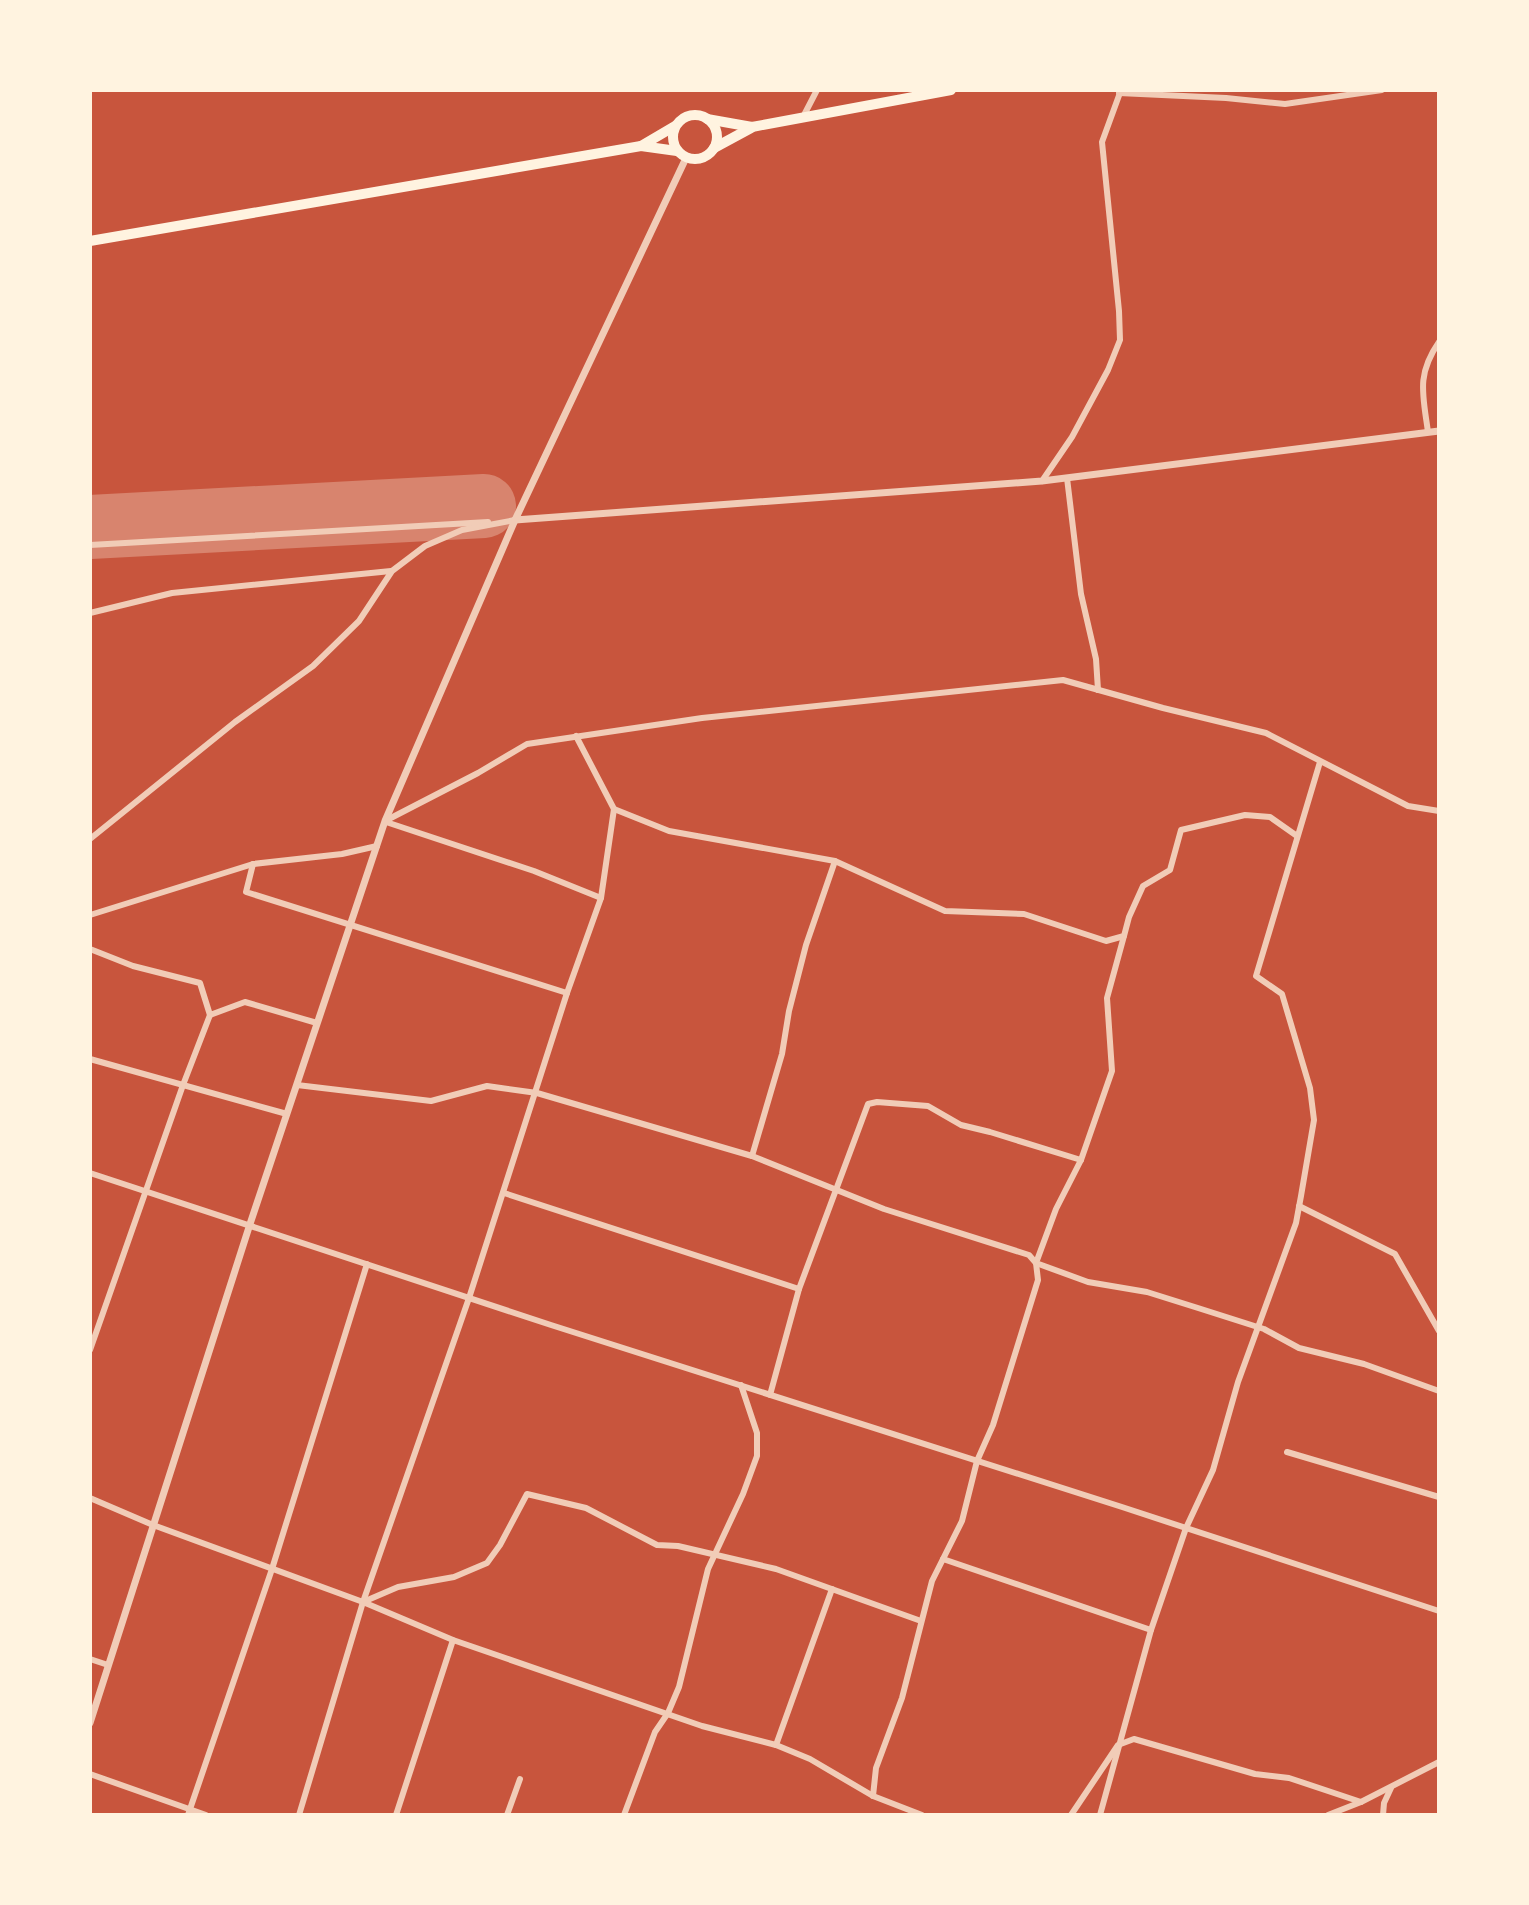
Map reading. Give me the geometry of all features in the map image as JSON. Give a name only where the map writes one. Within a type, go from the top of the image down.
[{"type":"highway","points":[[641,146],[702,159],[714,148],[752,127],[951,90]]},
{"type":"highway","points":[[90,241],[641,146],[687,116],[698,115],[752,127]]},
{"type":"highway","points":[[707,119],[717,132],[714,148]]},
{"type":"highway","points":[[675,126],[673,136],[682,154]]},
{"type":"street","points":[[803,117],[817,90]]},
{"type":"street","points":[[1042,481],[1072,437],[1108,370],[1120,340],[1102,142],[1120,92],[1285,104],[1382,90]]},
{"type":"street","points":[[90,1723],[250,1224],[385,821],[515,520],[682,154]]},
{"type":"street","points":[[1428,432],[1422,375],[1429,356],[1439,342]]},
{"type":"street","points":[[90,545],[515,520],[1042,481],[1439,431]]},
{"type":"street","points":[[1067,478],[1081,594],[1096,659],[1098,690]]},
{"type":"street","points":[[90,839],[235,722],[313,666],[359,621],[392,571],[425,546],[462,530],[515,520]]},
{"type":"street","points":[[90,613],[172,593],[392,571]]},
{"type":"street","points":[[385,821],[527,744],[702,718],[1063,680],[1266,733],[1408,806],[1439,811]]},
{"type":"street","points":[[299,1815],[363,1602],[469,1298],[567,993],[601,898],[614,809],[576,736]]},
{"type":"street","points":[[1100,1815],[1151,1630],[1186,1528],[1213,1470],[1238,1382],[1299,1206],[1314,1120],[1310,1088],[1282,994],[1256,976],[1320,762]]},
{"type":"street","points":[[614,809],[669,831],[835,861],[945,911],[1024,914],[1106,941],[1124,936]]},
{"type":"street","points":[[873,1796],[876,1768],[902,1698],[932,1581],[962,1521],[977,1461],[993,1425],[1038,1280],[1036,1263],[1056,1209],[1081,1160],[1112,1071],[1107,998],[1129,917],[1143,886],[1170,870],[1181,830],[1245,815],[1270,817],[1297,836]]},
{"type":"street","points":[[385,821],[534,871],[601,898]]},
{"type":"street","points":[[90,915],[253,864],[342,854],[377,846]]},
{"type":"street","points":[[752,1156],[782,1054],[789,1011],[806,945],[835,861]]},
{"type":"street","points":[[253,864],[246,892],[567,993]]},
{"type":"street","points":[[90,949],[133,966],[200,983],[210,1015],[90,1350]]},
{"type":"street","points":[[210,1015],[245,1002],[317,1023]]},
{"type":"street","points":[[90,1059],[287,1114]]},
{"type":"street","points":[[297,1085],[431,1101],[487,1086],[537,1093],[752,1156],[884,1209],[1029,1255],[1036,1263],[1088,1282],[1147,1292],[1259,1327],[1299,1348],[1364,1364],[1439,1391]]},
{"type":"street","points":[[770,1395],[799,1289],[868,1104],[928,1106],[961,1125],[1081,1160]]},
{"type":"street","points":[[90,1173],[1439,1611]]},
{"type":"street","points":[[504,1193],[799,1289]]},
{"type":"street","points":[[1299,1206],[1395,1254],[1439,1331]]},
{"type":"street","points":[[189,1812],[272,1569],[367,1264]]},
{"type":"street","points":[[624,1815],[655,1732],[668,1713],[679,1687],[708,1569],[757,1456],[757,1433],[741,1385]]},
{"type":"street","points":[[1287,1452],[1439,1497]]},
{"type":"street","points":[[363,1602],[398,1587],[454,1577],[487,1563],[527,1494],[586,1508],[657,1545],[678,1546],[776,1569],[921,1621]]},
{"type":"street","points":[[90,1498],[153,1525],[363,1602],[453,1640],[702,1726],[776,1745],[810,1759],[873,1796],[922,1815]]},
{"type":"street","points":[[943,1559],[1151,1630]]},
{"type":"street","points":[[776,1745],[832,1589]]},
{"type":"street","points":[[396,1815],[453,1640]]},
{"type":"street","points":[[90,1659],[108,1665]]},
{"type":"street","points":[[1071,1815],[1118,1745],[1134,1739],[1255,1774],[1289,1778],[1361,1802]]},
{"type":"street","points":[[1328,1815],[1361,1802],[1439,1762]]},
{"type":"street","points":[[90,1774],[189,1812],[206,1815]]},
{"type":"street","points":[[507,1815],[520,1779]]},
{"type":"street","points":[[1383,1815],[1384,1803],[1392,1786]]},
{"type":"runway","points":[[90,527],[484,506]]}]
